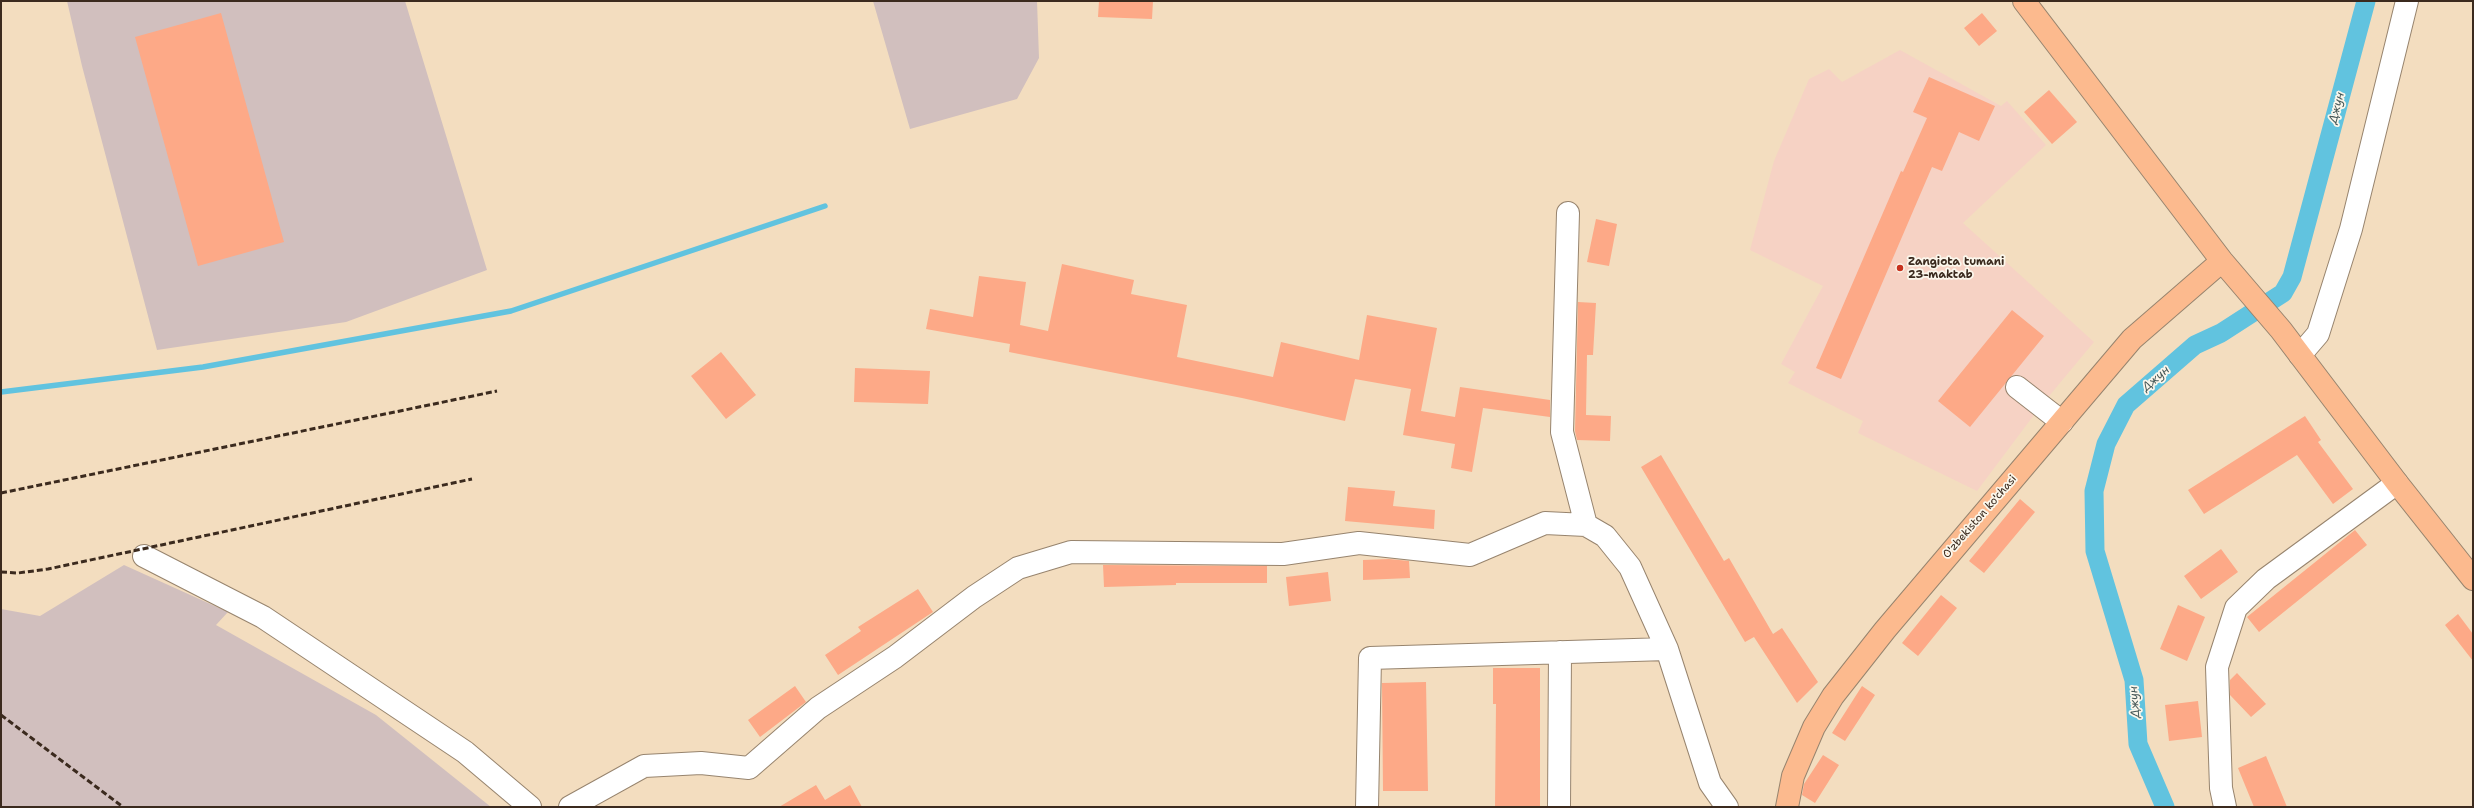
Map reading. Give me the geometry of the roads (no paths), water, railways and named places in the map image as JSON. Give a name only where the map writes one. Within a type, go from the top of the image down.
[{"type":"main road","points":[[2024,1],[2222,261],[2281,330],[2397,483],[2473,579]]},
{"type":"main road","name":"O'zbekiston ko'chasi","points":[[1787,807],[1799,762],[1814,727],[1833,696],[1885,630],[2132,339],[2222,261]]},
{"type":"street","points":[[2300,355],[2318,334],[2351,229],[2407,1]]},
{"type":"street","points":[[1568,213],[1562,432],[1586,525]]},
{"type":"street","points":[[2017,387],[2062,422]]},
{"type":"street","points":[[2225,807],[2221,788],[2217,667],[2236,608],[2266,579],[2397,483]]},
{"type":"street","points":[[570,807],[644,766],[701,763],[749,768],[818,708],[895,658],[974,597],[1018,568],[1071,552],[1284,554],[1359,543],[1470,555],[1545,524],[1586,525],[1605,536],[1630,567],[1668,649],[1710,783],[1727,807]]},
{"type":"street","points":[[144,556],[263,617],[465,752],[530,807]]},
{"type":"street","points":[[1367,807],[1370,658],[1668,649]]},
{"type":"street","points":[[1559,807],[1560,652]]},
{"type":"waterway","name":"Джун","points":[[2165,807],[2138,744],[2134,680],[2095,551],[2094,491],[2106,444],[2126,405],[2195,345],[2221,333],[2283,293],[2292,277],[2366,1]]},
{"type":"waterway","points":[[1,392],[203,367],[511,311],[825,206]]},
{"type":"railway","points":[[1,493],[497,391]]},
{"type":"railway","points":[[1,572],[18,573],[48,569],[472,479]]},
{"type":"railway","points":[[1,715],[123,807]]},
{"type":"place","name":"Zangiota tumani 23-maktab","points":[[1900,268]]}]
